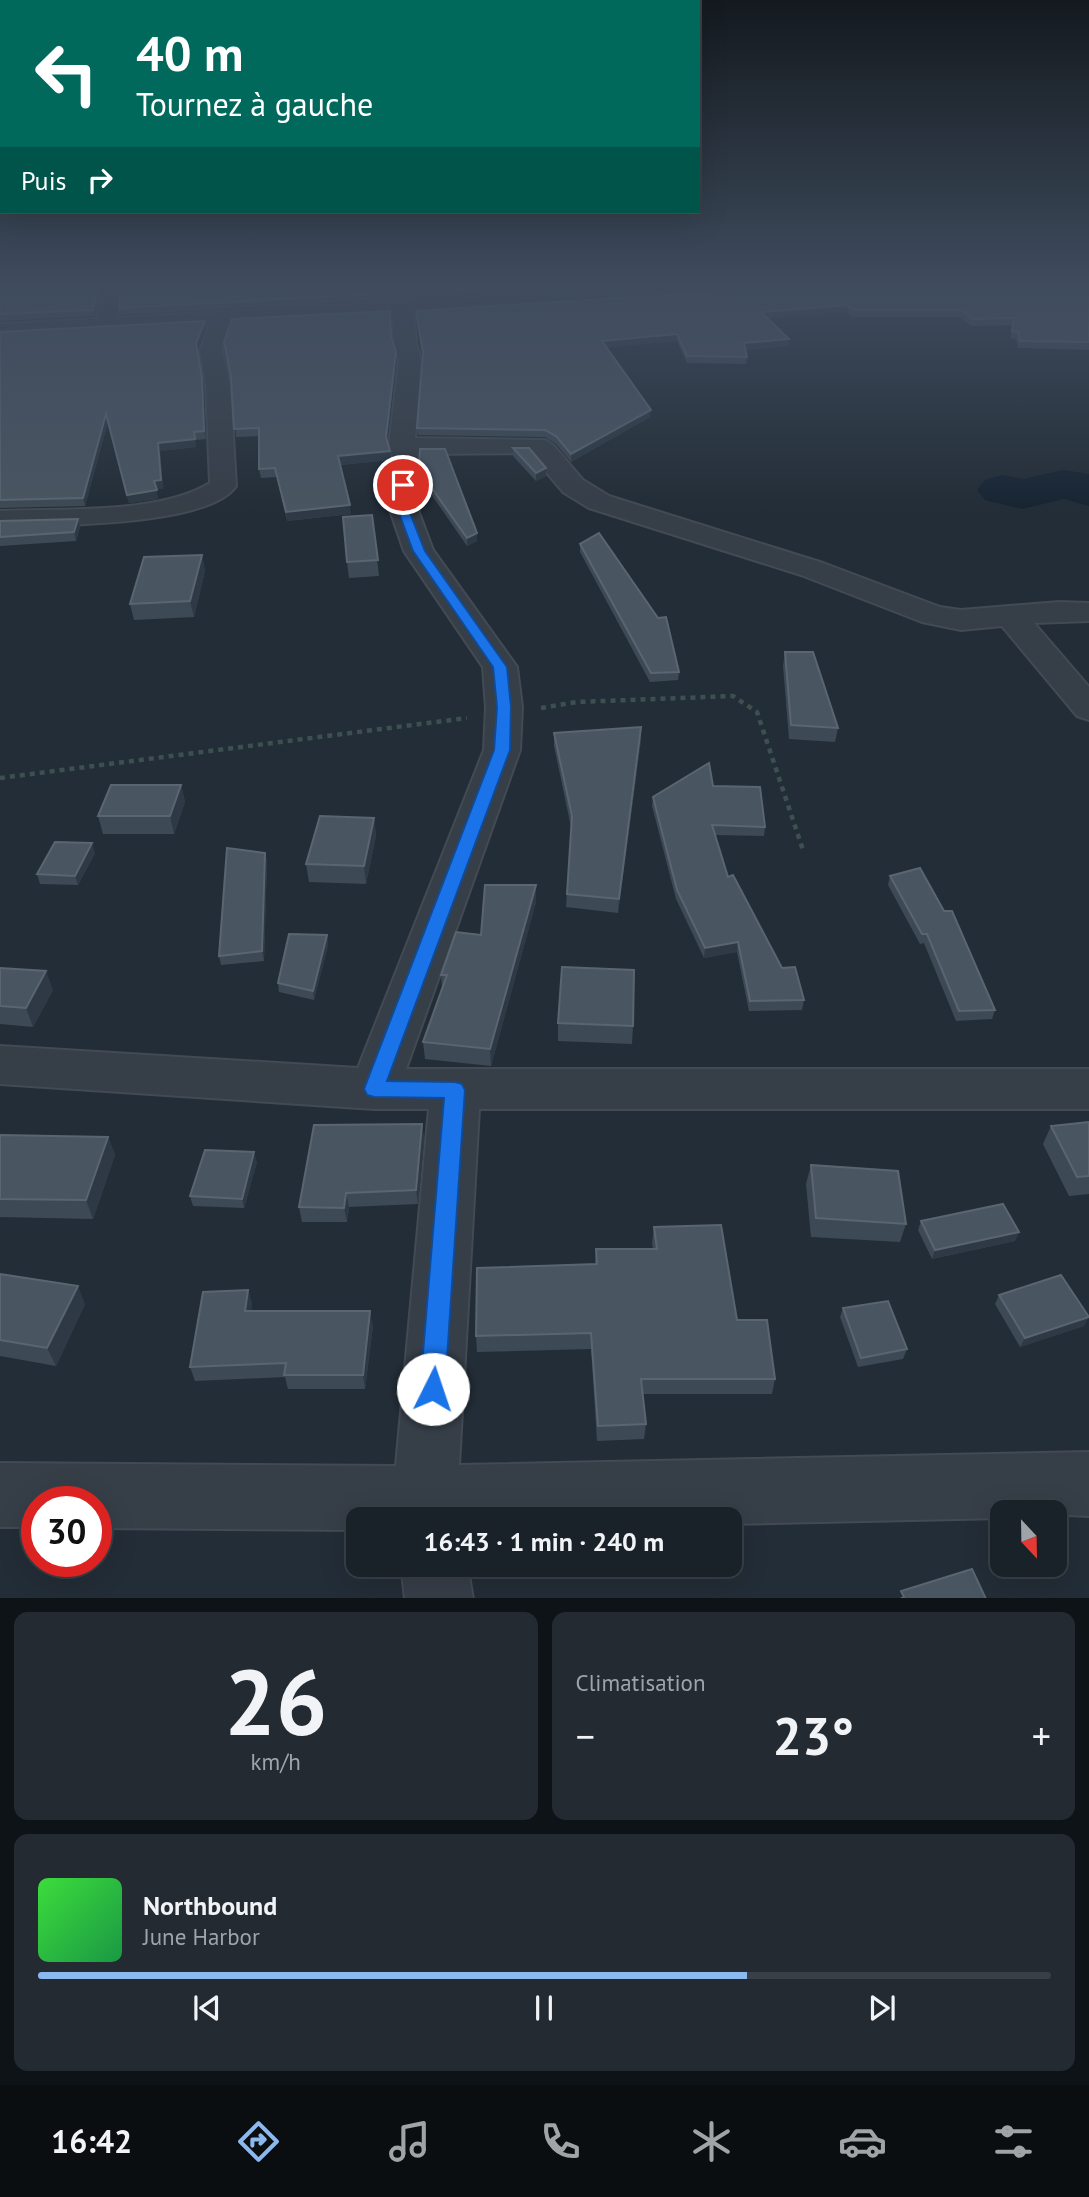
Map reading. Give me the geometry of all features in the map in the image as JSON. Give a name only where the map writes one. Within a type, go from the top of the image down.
[{"type":"street","points":[[0,519],[180,506],[214,496],[223,486],[223,479],[218,385],[213,361]]},
{"type":"street","points":[[374,1089],[502,750],[504,714],[500,667],[419,551],[405,513],[403,485],[407,462],[402,446],[410,361]]},
{"type":"street","points":[[402,446],[536,445],[545,450],[573,486],[622,512],[812,569],[933,615],[961,620],[1089,612]]},
{"type":"street","points":[[1010,615],[1089,709]]},
{"type":"street","points":[[0,1065],[374,1089],[1089,1089]]},
{"type":"street","points":[[426,1507],[455,1090]]},
{"type":"street","points":[[479,1507],[1089,1484]]},
{"type":"street","points":[[0,1495],[365,1507]]},
{"type":"street","points":[[436,1577],[439,1598]]},
{"type":"path","points":[[0,778],[504,714],[577,702],[733,696],[757,712],[803,849]]},
{"type":"building","points":[[0,361],[199,361],[204,431],[194,432],[195,439],[158,443],[161,480],[154,481],[157,490],[127,495],[106,414],[83,498],[0,500]]},
{"type":"building","points":[[228,361],[395,361],[386,437],[390,451],[338,456],[350,505],[286,512],[275,468],[259,469],[259,428],[234,429]]},
{"type":"building","points":[[422,361],[616,361],[651,410],[571,454],[556,436],[545,430],[417,428]]},
{"type":"building","points":[[513,448],[529,448],[546,468],[536,473]]},
{"type":"building","points":[[420,449],[445,449],[477,533],[467,538],[419,470]]},
{"type":"building","points":[[372,515],[378,560],[347,562],[343,517]]},
{"type":"building","points":[[78,519],[74,532],[0,537],[0,521]]},
{"type":"building","points":[[599,533],[658,618],[666,617],[679,672],[651,673],[580,544]]},
{"type":"building","points":[[202,555],[190,601],[130,604],[144,557]]},
{"type":"building","points":[[785,652],[813,652],[838,728],[791,725]]},
{"type":"building","points":[[641,727],[619,899],[567,894],[572,816],[554,733]]},
{"type":"building","points":[[709,763],[713,786],[760,787],[765,827],[712,825],[728,877],[733,875],[782,968],[795,967],[804,1000],[750,1001],[738,942],[705,948],[677,890],[653,797]]},
{"type":"building","points":[[111,785],[181,785],[170,816],[98,816]]},
{"type":"building","points":[[320,816],[374,818],[364,866],[306,864]]},
{"type":"building","points":[[55,842],[92,843],[75,876],[37,874]]},
{"type":"building","points":[[227,848],[265,853],[262,951],[219,956]]},
{"type":"building","points":[[920,868],[944,911],[952,911],[995,1010],[959,1011],[927,934],[922,934],[890,876]]},
{"type":"building","points":[[485,885],[536,885],[490,1049],[423,1042],[447,975],[441,975],[456,932],[481,935]]},
{"type":"building","points":[[289,934],[327,935],[313,991],[278,983]]},
{"type":"building","points":[[562,967],[634,970],[633,1026],[558,1023]]},
{"type":"building","points":[[0,968],[46,971],[26,1008],[0,1006]]},
{"type":"building","points":[[1089,1122],[1089,1176],[1077,1177],[1051,1126]]},
{"type":"building","points":[[422,1124],[416,1190],[346,1193],[344,1208],[299,1207],[314,1125]]},
{"type":"building","points":[[0,1135],[108,1137],[86,1200],[0,1199]]},
{"type":"building","points":[[205,1150],[254,1152],[242,1199],[190,1196]]},
{"type":"building","points":[[811,1165],[898,1171],[906,1224],[816,1218]]},
{"type":"building","points":[[1003,1204],[1019,1232],[935,1250],[921,1221]]},
{"type":"building","points":[[721,1225],[737,1320],[767,1320],[775,1379],[641,1379],[646,1424],[598,1426],[591,1333],[476,1336],[477,1268],[597,1264],[596,1249],[657,1249],[654,1227]]},
{"type":"building","points":[[0,1274],[78,1286],[47,1348],[0,1340]]},
{"type":"building","points":[[1061,1275],[1089,1317],[1025,1338],[999,1295]]},
{"type":"building","points":[[248,1290],[245,1311],[370,1311],[363,1375],[284,1375],[286,1363],[190,1367],[203,1292]]},
{"type":"building","points":[[888,1301],[907,1349],[861,1358],[843,1308]]},
{"type":"building","points":[[972,1569],[986,1598],[902,1598],[904,1597],[901,1591]]},
{"type":"waterway","points":[[1002,490],[1024,494],[1070,484],[1089,491]]},
{"type":"route","points":[[403,485],[405,513],[419,551],[500,667],[504,707],[502,750],[374,1089],[455,1090],[433,1389]]}]
